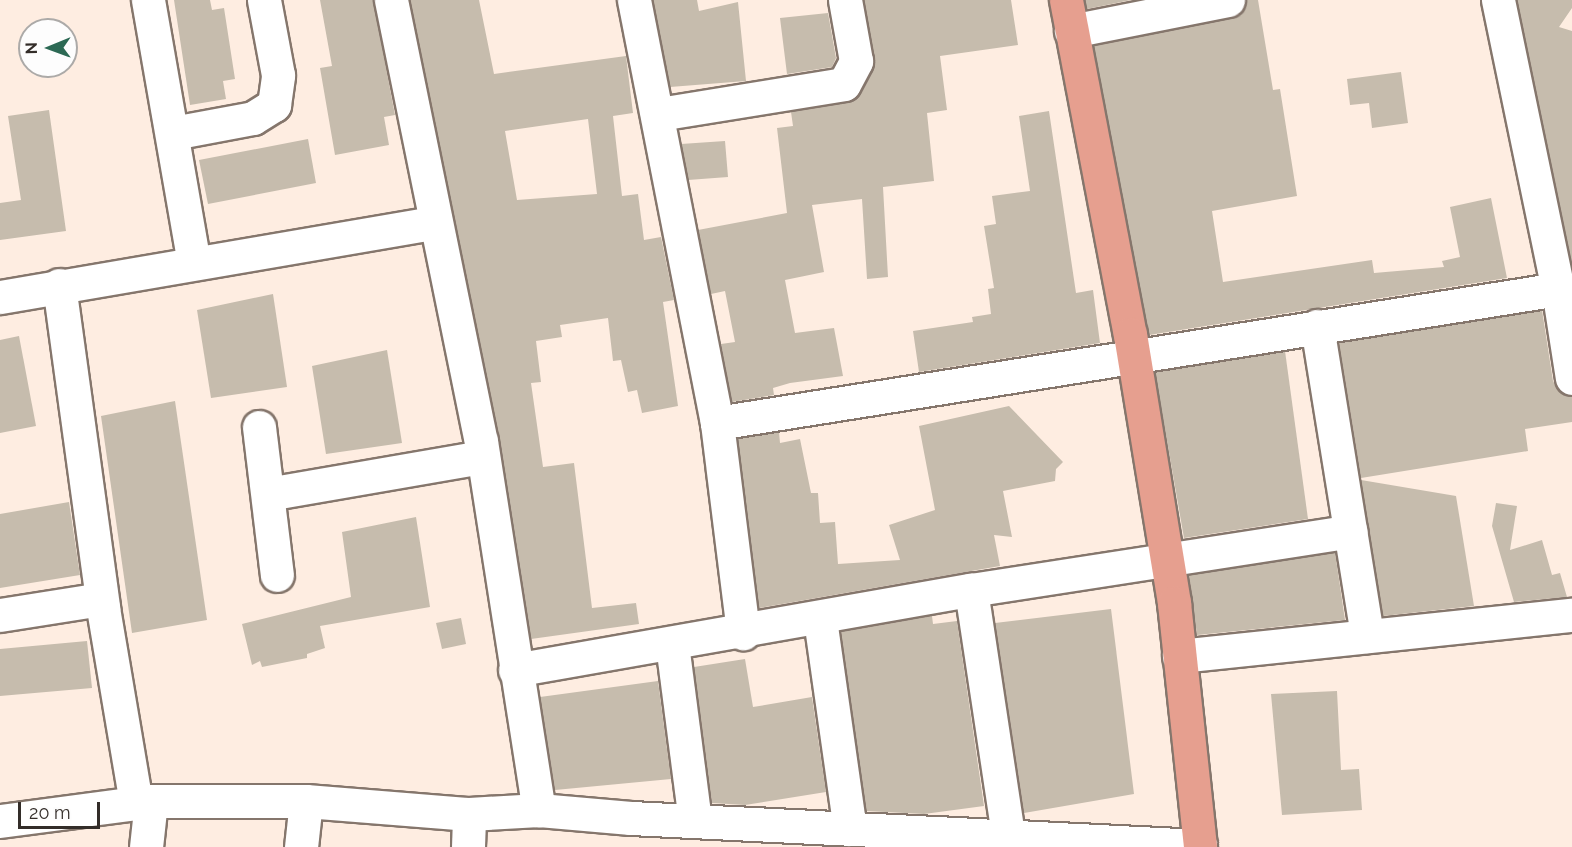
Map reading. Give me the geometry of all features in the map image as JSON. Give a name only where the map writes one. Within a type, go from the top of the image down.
[{"type":"main road","points":[[1068,16],[1133,354],[1167,560],[1200,846]]},
{"type":"street","points":[[148,0],[194,263]]},
{"type":"street","points":[[173,133],[253,118],[274,105],[278,75],[264,0]]},
{"type":"street","points":[[391,0],[434,223],[483,457],[539,810]]},
{"type":"street","points":[[634,0],[659,114],[717,423],[743,633]]},
{"type":"street","points":[[659,114],[844,84],[856,61],[845,0]]},
{"type":"street","points":[[1068,16],[1228,0]]},
{"type":"street","points":[[1498,0],[1558,289],[1572,378]]},
{"type":"street","points":[[0,297],[58,285],[434,223]]},
{"type":"street","points":[[58,285],[101,599],[143,802],[146,847]]},
{"type":"street","points":[[717,423],[1133,354],[1558,289]]},
{"type":"street","points":[[1317,326],[1367,636]]},
{"type":"street","points":[[259,427],[277,575]]},
{"type":"street","points":[[268,494],[483,457]]},
{"type":"street","points":[[515,670],[743,633],[971,590],[1350,531]]},
{"type":"street","points":[[971,590],[1008,836]]},
{"type":"street","points":[[0,615],[101,599]]},
{"type":"street","points":[[1179,656],[1572,615]]},
{"type":"street","points":[[820,619],[850,829]]},
{"type":"street","points":[[672,644],[695,820]]},
{"type":"street","points":[[0,821],[143,802],[306,801],[469,814],[539,810],[630,833],[695,820],[850,829],[914,840],[1008,836],[1200,846]]},
{"type":"street","points":[[301,847],[306,801]]},
{"type":"street","points":[[468,847],[469,814]]},
{"type":"building","points":[[174,0],[210,0],[212,10],[224,8],[235,79],[223,81],[226,99],[190,105]]},
{"type":"building","points":[[320,0],[373,0],[395,115],[384,117],[389,145],[335,155],[320,68],[332,66]]},
{"type":"building","points":[[410,0],[479,0],[494,74],[626,56],[633,113],[613,116],[622,196],[638,194],[644,240],[661,237],[674,300],[663,302],[678,406],[642,413],[637,390],[628,392],[621,360],[613,361],[608,318],[560,325],[562,337],[536,341],[541,382],[531,383],[543,467],[574,463],[592,608],[636,603],[639,624],[531,639],[499,437]],"holes":[[[588,119],[597,194],[517,200],[505,131]]]},
{"type":"building","points":[[653,0],[697,0],[699,11],[738,2],[746,81],[670,87]]},
{"type":"building","points":[[864,0],[1011,0],[1018,45],[940,56],[947,110],[927,113],[934,181],[883,187],[888,277],[867,279],[862,199],[812,205],[824,272],[785,280],[795,333],[834,328],[843,376],[790,383],[773,388],[774,395],[732,402],[721,344],[735,342],[725,291],[711,294],[698,230],[787,213],[777,128],[793,126],[791,112],[847,103],[861,93],[874,58]]},
{"type":"building","points":[[1085,0],[1131,0],[1087,9]]},
{"type":"building","points":[[1246,0],[1258,0],[1273,90],[1280,89],[1297,196],[1212,211],[1223,282],[1372,260],[1374,273],[1444,267],[1442,261],[1460,257],[1450,207],[1491,198],[1507,278],[1149,335],[1094,46],[1232,18],[1241,14]]},
{"type":"building","points":[[1517,0],[1572,0],[1572,8],[1559,27],[1572,31],[1572,264]]},
{"type":"building","points":[[828,13],[836,58],[832,67],[787,74],[780,18]]},
{"type":"building","points":[[1401,72],[1408,123],[1372,128],[1369,103],[1350,105],[1347,79]]},
{"type":"building","points":[[49,110],[66,231],[0,240],[0,203],[21,200],[8,116]]},
{"type":"building","points":[[1049,111],[1076,293],[1093,290],[1100,343],[919,372],[913,331],[973,322],[972,317],[991,314],[988,289],[994,288],[984,226],[996,224],[992,196],[1030,191],[1019,116]]},
{"type":"building","points":[[308,139],[316,183],[208,204],[199,160]]},
{"type":"building","points":[[725,141],[728,177],[688,180],[681,144]]},
{"type":"building","points":[[273,294],[287,387],[211,398],[197,310]]},
{"type":"building","points":[[1542,310],[1553,381],[1558,390],[1572,396],[1572,422],[1525,429],[1528,451],[1361,478],[1339,343]]},
{"type":"building","points":[[19,336],[36,426],[0,433],[0,340]]},
{"type":"building","points":[[387,350],[402,443],[326,454],[312,366]]},
{"type":"building","points":[[1285,351],[1308,519],[1184,538],[1155,372]]},
{"type":"building","points":[[175,401],[207,620],[132,633],[101,416]]},
{"type":"building","points":[[1009,406],[1063,462],[1056,469],[1055,481],[1003,491],[1012,537],[994,535],[1000,566],[759,608],[738,439],[779,432],[780,443],[800,439],[811,493],[818,493],[820,523],[835,522],[838,564],[900,560],[889,525],[935,510],[919,426]]},
{"type":"building","points":[[1361,480],[1456,496],[1474,606],[1383,616]]},
{"type":"building","points":[[69,502],[80,575],[0,588],[0,514]]},
{"type":"building","points":[[1496,503],[1517,506],[1510,550],[1542,540],[1552,575],[1560,573],[1567,597],[1514,602],[1492,526]]},
{"type":"building","points":[[416,517],[430,607],[320,626],[325,648],[307,654],[307,658],[262,667],[260,661],[252,665],[242,624],[351,597],[342,532]]},
{"type":"building","points":[[1335,552],[1345,620],[1197,635],[1189,575]]},
{"type":"building","points":[[1111,609],[1134,794],[1024,813],[995,623]]},
{"type":"building","points":[[932,616],[933,624],[957,621],[984,806],[924,814],[866,811],[841,632]]},
{"type":"building","points":[[461,618],[466,644],[442,649],[436,623]]},
{"type":"building","points":[[87,641],[92,688],[0,696],[0,649]]},
{"type":"building","points":[[745,659],[753,707],[812,697],[826,792],[745,805],[712,803],[694,667]]},
{"type":"building","points":[[658,681],[671,779],[555,790],[540,697]]},
{"type":"building","points":[[1337,691],[1341,770],[1359,769],[1362,810],[1282,815],[1271,694]]}]
